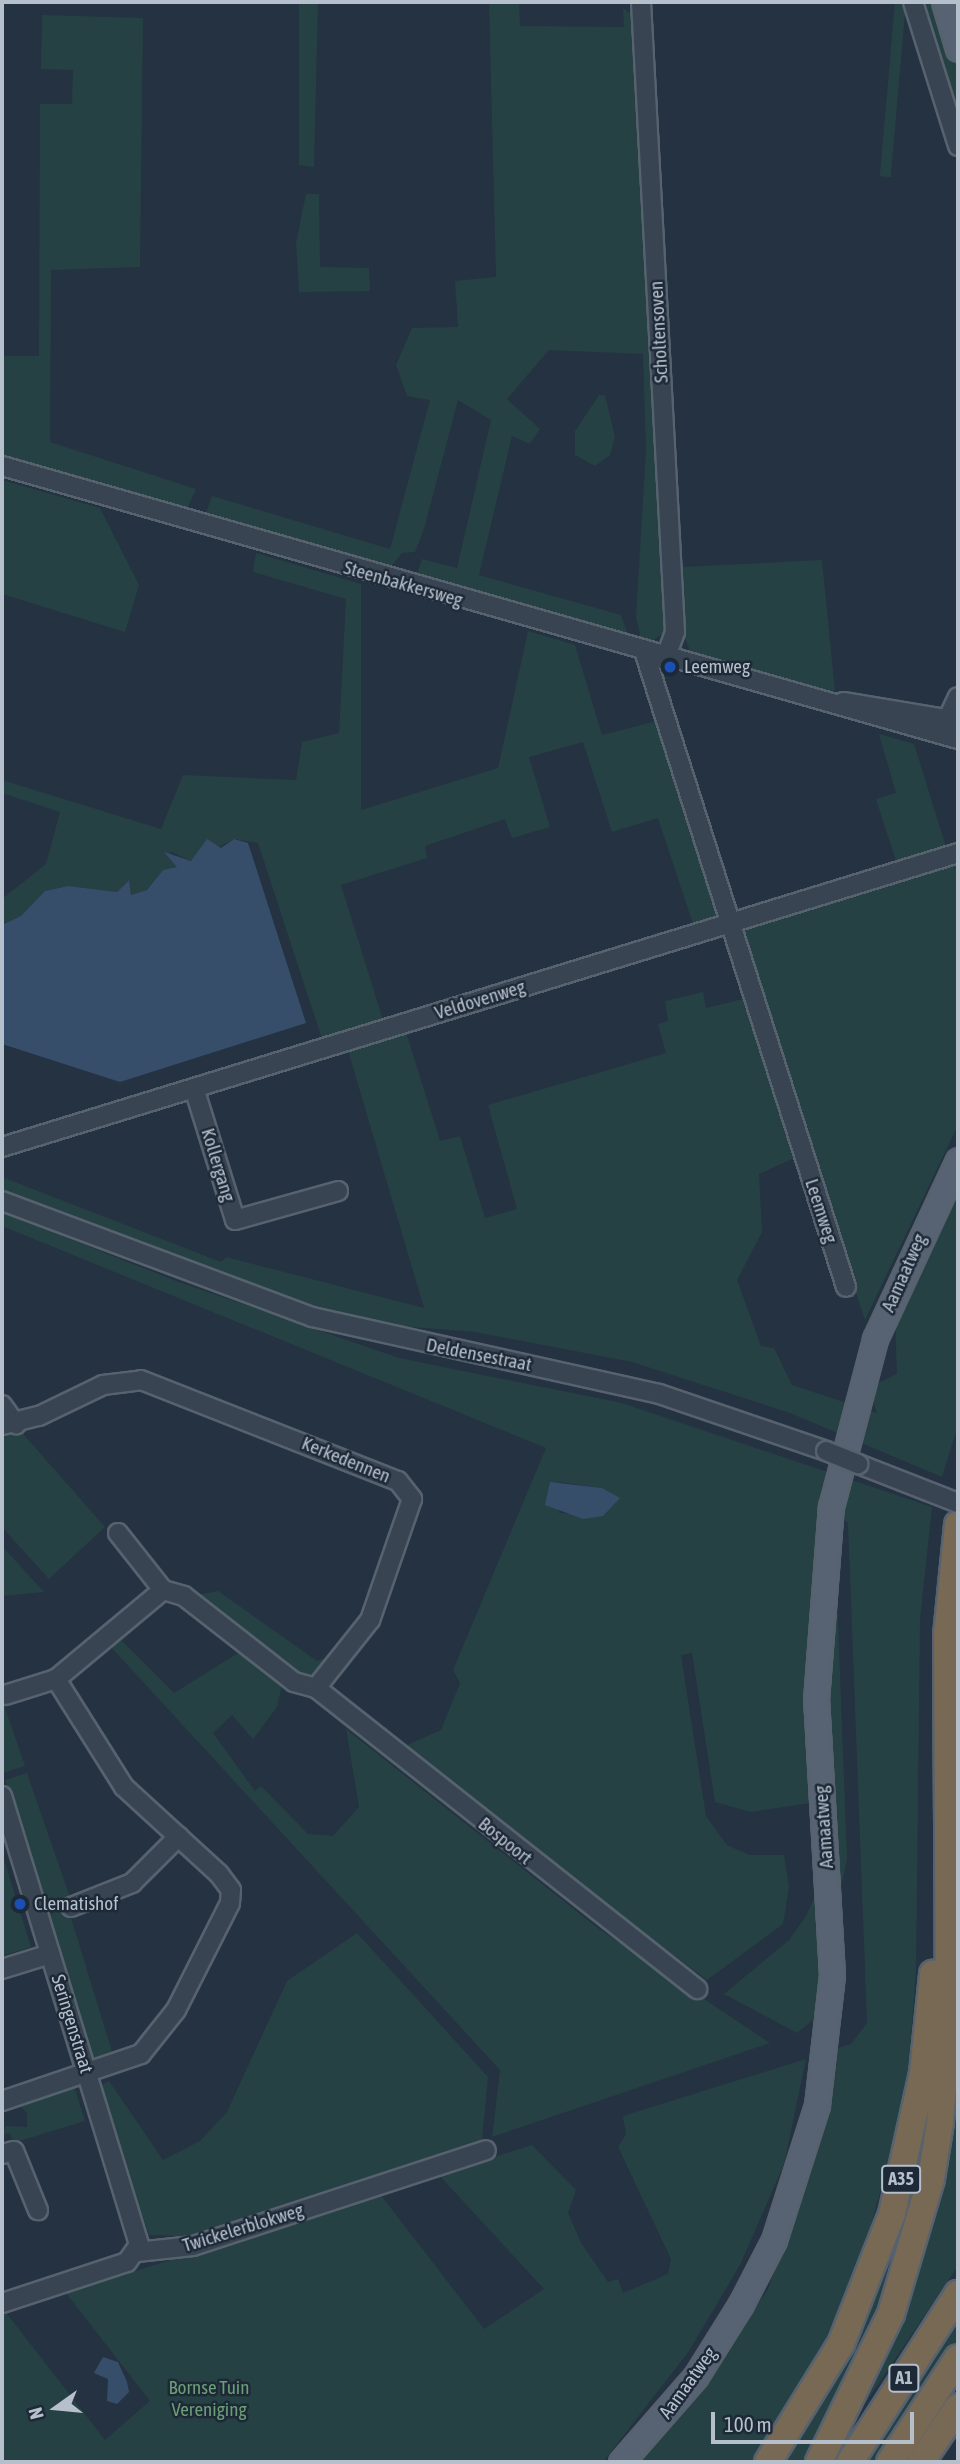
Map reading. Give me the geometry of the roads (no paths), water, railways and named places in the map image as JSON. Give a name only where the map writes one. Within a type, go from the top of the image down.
[{"type":"highway","name":"A35","points":[[819,2462],[872,2362],[931,2179],[948,2017],[947,1635],[958,1525]]},
{"type":"highway","name":"A35","points":[[768,2462],[841,2344],[892,2214],[923,2073],[948,1868]]},
{"type":"highway","name":"A1","points":[[850,2462],[958,2294]]},
{"type":"highway","name":"A1","points":[[890,2462],[958,2358]]},
{"type":"highway","points":[[920,2462],[958,2407]]},
{"type":"main road","points":[[944,2],[958,49]]},
{"type":"main road","name":"Aamaatweg","points":[[621,2462],[696,2376],[741,2304],[778,2229],[817,2105],[832,1975],[816,1700],[831,1507],[875,1339],[958,1160]]},
{"type":"street","name":"Scholtensoven","points":[[641,2],[674,632],[666,660]]},
{"type":"street","points":[[913,2],[958,146]]},
{"type":"street","name":"Steenbakkersweg","points":[[2,466],[645,654],[949,737]]},
{"type":"street","name":"Leemweg","points":[[645,654],[846,1287]]},
{"type":"street","points":[[949,737],[958,698]]},
{"type":"street","name":"Steenbakkersweg","points":[[805,699],[953,720]]},
{"type":"street","name":"Veldovenweg","points":[[2,1147],[958,853]]},
{"type":"street","name":"Kollergang","points":[[194,1088],[235,1220],[338,1191]]},
{"type":"street","name":"Deldensestraat","points":[[2,1201],[312,1317],[659,1394],[825,1451],[958,1503]]},
{"type":"street","name":"Kerkedennen","points":[[2,1405],[9,1424],[103,1385],[141,1380],[397,1481],[412,1499],[410,1516],[370,1620],[316,1688]]},
{"type":"street","points":[[118,1533],[163,1590],[184,1596],[294,1682],[316,1688]]},
{"type":"street","points":[[5,1695],[56,1679],[163,1590]]},
{"type":"street","points":[[2,2101],[141,2054],[164,2031],[230,1903],[231,1890],[219,1874],[124,1787],[56,1679]]},
{"type":"street","name":"Bospoort","points":[[316,1688],[697,1989]]},
{"type":"street","name":"Seringenstraat","points":[[2,1796],[5,1819],[138,2233],[137,2252]]},
{"type":"street","points":[[71,1907],[132,1883],[179,1836]]},
{"type":"street","points":[[2,1969],[50,1954]]},
{"type":"street","name":"Twickelerblokweg","points":[[2,2303],[127,2262],[137,2252],[193,2246],[486,2150]]},
{"type":"street","points":[[2,2154],[14,2151],[38,2210]]},
{"type":"water","points":[[207,839],[221,848],[234,839],[248,843],[306,1023],[120,1082],[2,1044],[2,925],[21,916],[45,891],[68,886],[117,892],[129,880],[131,895],[147,890],[163,870],[177,867],[164,852],[191,861]]},
{"type":"water","points":[[550,1482],[602,1488],[620,1498],[603,1516],[583,1519],[545,1505]]},
{"type":"water","points":[[103,2357],[118,2362],[127,2382],[129,2392],[117,2404],[107,2401],[108,2379],[94,2373]]},
{"type":"place","name":"Leemweg","points":[[670,667]]},
{"type":"place","name":"Clematishof","points":[[20,1904]]},
{"type":"park label","name":"Bornse Tuin Vereniging","points":[[209,2399]]}]
